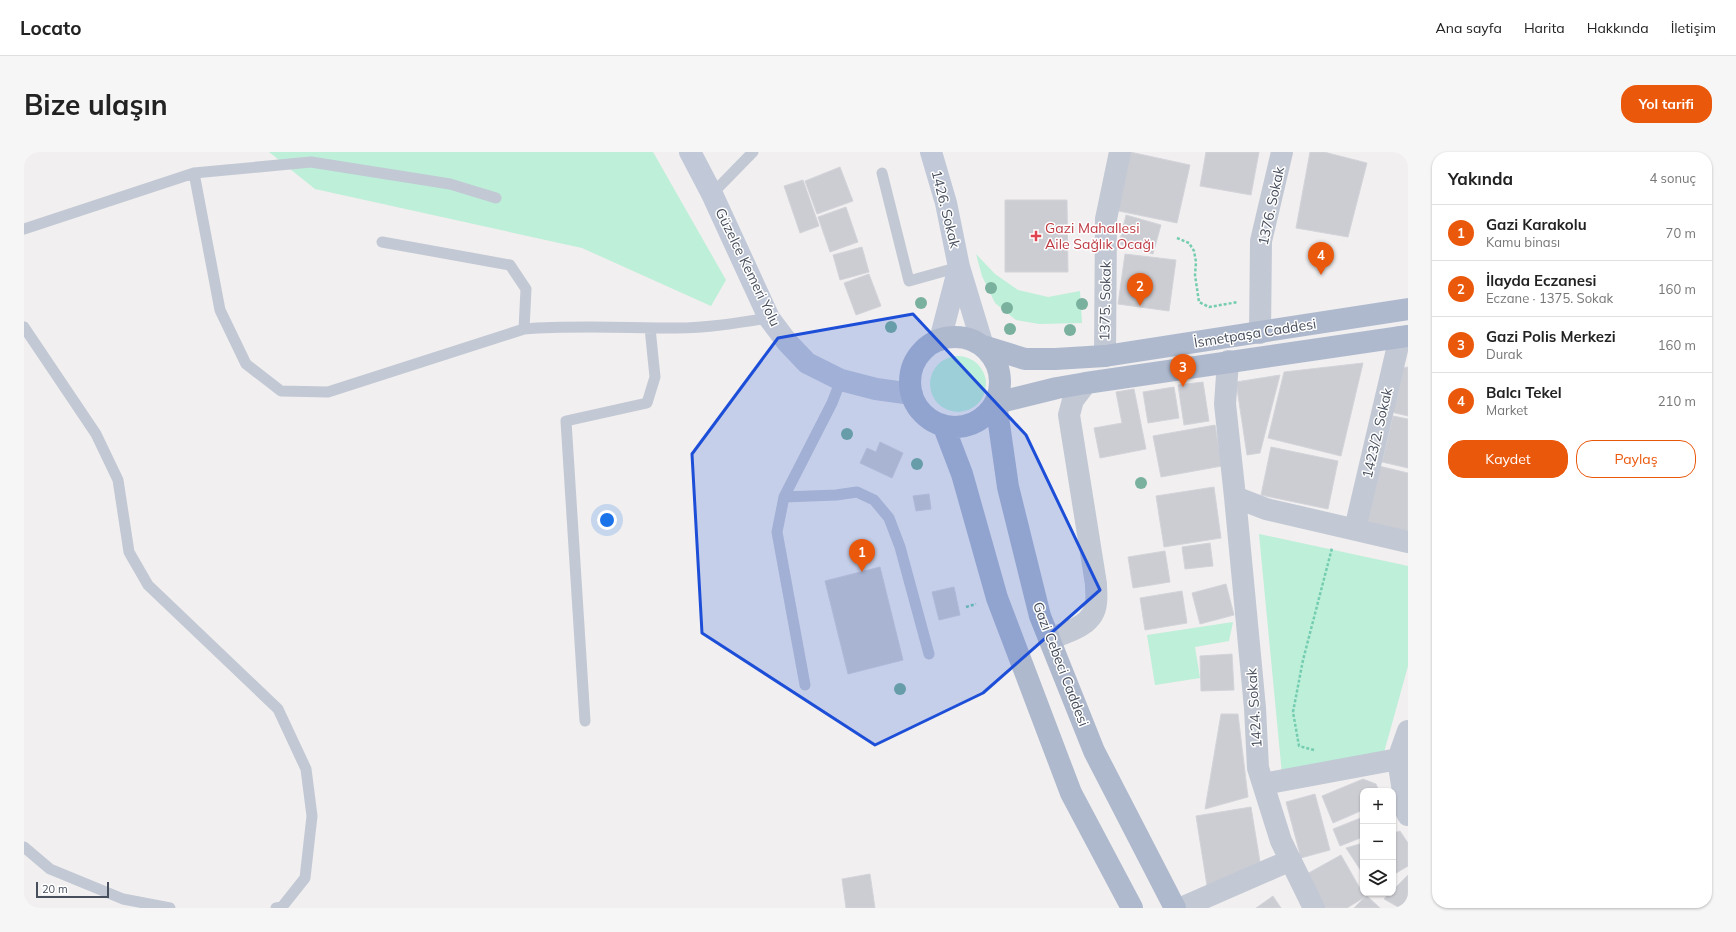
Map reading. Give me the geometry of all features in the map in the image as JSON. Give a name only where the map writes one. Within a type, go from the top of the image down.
[{"type":"main road","name":"Güzelce Kemeri Yolu","points":[[690,152],[712,194],[769,318],[787,342],[807,363],[841,380],[876,389],[912,394]]},
{"type":"main road","name":"1426. Sokak","points":[[931,152],[946,203],[960,267],[983,346]]},
{"type":"main road","points":[[940,340],[960,267]]},
{"type":"main road","name":"İsmetpaşa Caddesi","points":[[983,346],[1025,359],[1105,356],[1408,309]]},
{"type":"main road","name":"İsmetpaşa Caddesi","points":[[996,403],[1086,383],[1404,336]]},
{"type":"main road","points":[[954,337],[970,339],[983,346],[993,358],[1000,372],[1000,388],[996,403],[986,415],[974,424],[959,428],[944,426],[932,421],[920,412],[913,400],[910,386],[911,372],[917,358],[927,347],[940,340],[954,337]]},
{"type":"main road","name":"Gazi Cebeci Caddesi","points":[[996,403],[1008,487],[1040,616],[1094,751],[1176,908]]},
{"type":"main road","points":[[944,426],[962,474],[997,598],[1072,792],[1132,908]]},
{"type":"street","name":"1375. Sokak","points":[[1105,356],[1106,219],[1120,152]]},
{"type":"street","name":"1376. Sokak","points":[[1260,333],[1261,241],[1282,152]]},
{"type":"street","name":"1423/2. Sokak","points":[[1347,527],[1404,336]]},
{"type":"street","name":"1424. Sokak","points":[[1228,361],[1225,404],[1235,497],[1258,768],[1281,841],[1314,908]]},
{"type":"street","points":[[1049,639],[1078,628],[1091,616],[1096,604],[1096,584],[1069,415],[1073,400],[1086,383]]},
{"type":"street","points":[[1235,497],[1266,509],[1408,542]]},
{"type":"street","points":[[1408,731],[1398,759],[1406,811],[1408,815]]},
{"type":"street","points":[[1263,784],[1398,759]]},
{"type":"street","points":[[1180,908],[1291,860]]},
{"type":"lane","points":[[712,194],[753,152]]},
{"type":"lane","points":[[24,229],[194,173],[311,162],[450,184],[496,198]]},
{"type":"lane","points":[[194,173],[220,310],[246,364],[281,390],[328,392],[524,329],[552,326],[678,328],[730,325],[769,318]]},
{"type":"lane","points":[[882,173],[909,281],[960,267]]},
{"type":"lane","points":[[382,242],[510,265],[526,289],[524,329]]},
{"type":"lane","points":[[24,327],[96,434],[118,480],[129,552],[148,585],[278,709],[306,768],[312,816],[305,878],[282,907],[276,908]]},
{"type":"lane","points":[[585,721],[566,421],[647,403],[655,377],[650,328]]},
{"type":"lane","points":[[805,685],[777,532],[784,497],[832,403],[841,380]]},
{"type":"lane","points":[[784,497],[836,495],[857,492],[874,500],[888,518],[900,547],[928,654]]},
{"type":"lane","points":[[24,847],[50,869],[123,899],[170,908]]},
{"type":"path","points":[[1177,238],[1189,243],[1194,251],[1199,302],[1209,307],[1260,300]]},
{"type":"path","points":[[1322,752],[1298,746],[1293,712],[1304,660],[1347,527]]},
{"type":"highlighted area","points":[[913,314],[1026,435],[1100,590],[983,693],[875,745],[702,633],[692,454],[778,338]]},
{"type":"green space","points":[[269,152],[653,152],[726,280],[711,306],[582,248],[315,189]]},
{"type":"green space","points":[[976,254],[995,274],[1018,290],[1048,297],[1080,291],[1082,323],[1039,324],[1016,320],[995,303],[982,276]]},
{"type":"green space","points":[[958,356],[969,358],[978,364],[984,373],[986,384],[984,395],[978,404],[969,410],[958,412],[947,410],[938,404],[932,395],[930,384],[932,373],[938,364],[947,358]]},
{"type":"green space","points":[[1259,534],[1408,566],[1408,666],[1383,756],[1282,774]]},
{"type":"green space","points":[[1233,622],[1229,641],[1195,647],[1200,678],[1155,685],[1147,635]]},
{"type":"building","points":[[1130,152],[1190,165],[1177,223],[1114,210]]},
{"type":"building","points":[[1206,152],[1259,152],[1251,195],[1200,186]]},
{"type":"building","points":[[1310,152],[1324,152],[1367,163],[1348,237],[1296,228]]},
{"type":"building","points":[[840,167],[853,201],[817,214],[805,181]]},
{"type":"building","points":[[803,180],[819,226],[800,233],[784,186]]},
{"type":"building","name":"Gazi Mahallesi Aile Sağlık Ocağı","points":[[1005,200],[1067,200],[1068,272],[1005,272]]},
{"type":"building","points":[[846,207],[858,242],[830,252],[818,217]]},
{"type":"building","points":[[1126,215],[1161,225],[1153,254],[1119,244]]},
{"type":"building","points":[[862,247],[869,272],[840,280],[833,255]]},
{"type":"building","points":[[1125,254],[1176,260],[1169,311],[1118,304]]},
{"type":"building","points":[[869,274],[881,306],[856,315],[844,283]]},
{"type":"building","points":[[1363,363],[1341,456],[1268,438],[1284,372]]},
{"type":"building","points":[[1408,367],[1408,416],[1391,412],[1401,368]]},
{"type":"building","points":[[1280,375],[1260,453],[1247,455],[1236,382]]},
{"type":"building","points":[[1203,382],[1209,421],[1184,425],[1178,385]]},
{"type":"building","points":[[1174,387],[1179,418],[1148,423],[1143,392]]},
{"type":"building","points":[[1134,389],[1146,449],[1100,458],[1094,428],[1122,423],[1116,392]]},
{"type":"building","points":[[1393,416],[1408,419],[1408,468],[1382,462]]},
{"type":"building","points":[[1215,425],[1222,466],[1161,477],[1153,436]]},
{"type":"building","points":[[880,442],[903,453],[892,478],[860,463],[867,448],[876,452]]},
{"type":"building","points":[[1271,447],[1338,461],[1328,509],[1261,495]]},
{"type":"building","points":[[1379,466],[1408,473],[1408,534],[1365,524]]},
{"type":"building","points":[[1214,487],[1221,538],[1164,547],[1156,496]]},
{"type":"building","points":[[929,494],[931,509],[916,511],[913,496]]},
{"type":"building","points":[[1210,543],[1213,566],[1185,569],[1182,547]]},
{"type":"building","points":[[1165,551],[1170,582],[1133,588],[1128,557]]},
{"type":"building","points":[[880,567],[903,660],[848,674],[825,581]]},
{"type":"building","points":[[1226,584],[1234,615],[1200,624],[1192,593]]},
{"type":"building","points":[[954,587],[960,615],[939,620],[932,592]]},
{"type":"building","points":[[1182,591],[1187,623],[1145,630],[1140,598]]},
{"type":"building","points":[[1232,654],[1234,690],[1201,691],[1200,656]]},
{"type":"building","points":[[1221,714],[1238,714],[1248,797],[1205,809]]},
{"type":"building","points":[[1363,779],[1376,784],[1378,788],[1360,788],[1360,811],[1333,823],[1322,796]]},
{"type":"building","points":[[1315,794],[1330,850],[1301,858],[1286,802]]},
{"type":"building","points":[[1251,807],[1260,862],[1208,892],[1196,816]]},
{"type":"building","points":[[1360,818],[1360,838],[1340,846],[1333,829]]},
{"type":"building","points":[[1400,831],[1408,843],[1408,866],[1396,873],[1396,860],[1396,832]]},
{"type":"building","points":[[1360,844],[1360,869],[1346,848]]},
{"type":"building","points":[[1341,855],[1360,888],[1360,896],[1365,897],[1347,908],[1324,908],[1305,875]]},
{"type":"building","points":[[870,874],[875,908],[846,908],[842,879]]},
{"type":"building","points":[[1408,875],[1408,908],[1400,908],[1384,899],[1386,896],[1396,896],[1396,887]]},
{"type":"building","points":[[1273,896],[1281,908],[1256,908]]},
{"type":"building","points":[[1367,896],[1380,908],[1354,908]]},
{"type":"place","name":"Gazi Mahallesi Aile Sağlık Ocağı","points":[[1036,236]]},
{"type":"place","name":"Balcı Tekel","points":[[1321,275]]},
{"type":"place","name":"İlayda Eczanesi","points":[[1140,306]]},
{"type":"place","name":"Gazi Polis Merkezi","points":[[1183,387]]},
{"type":"place","name":"Gazi Karakolu","points":[[862,572]]}]
